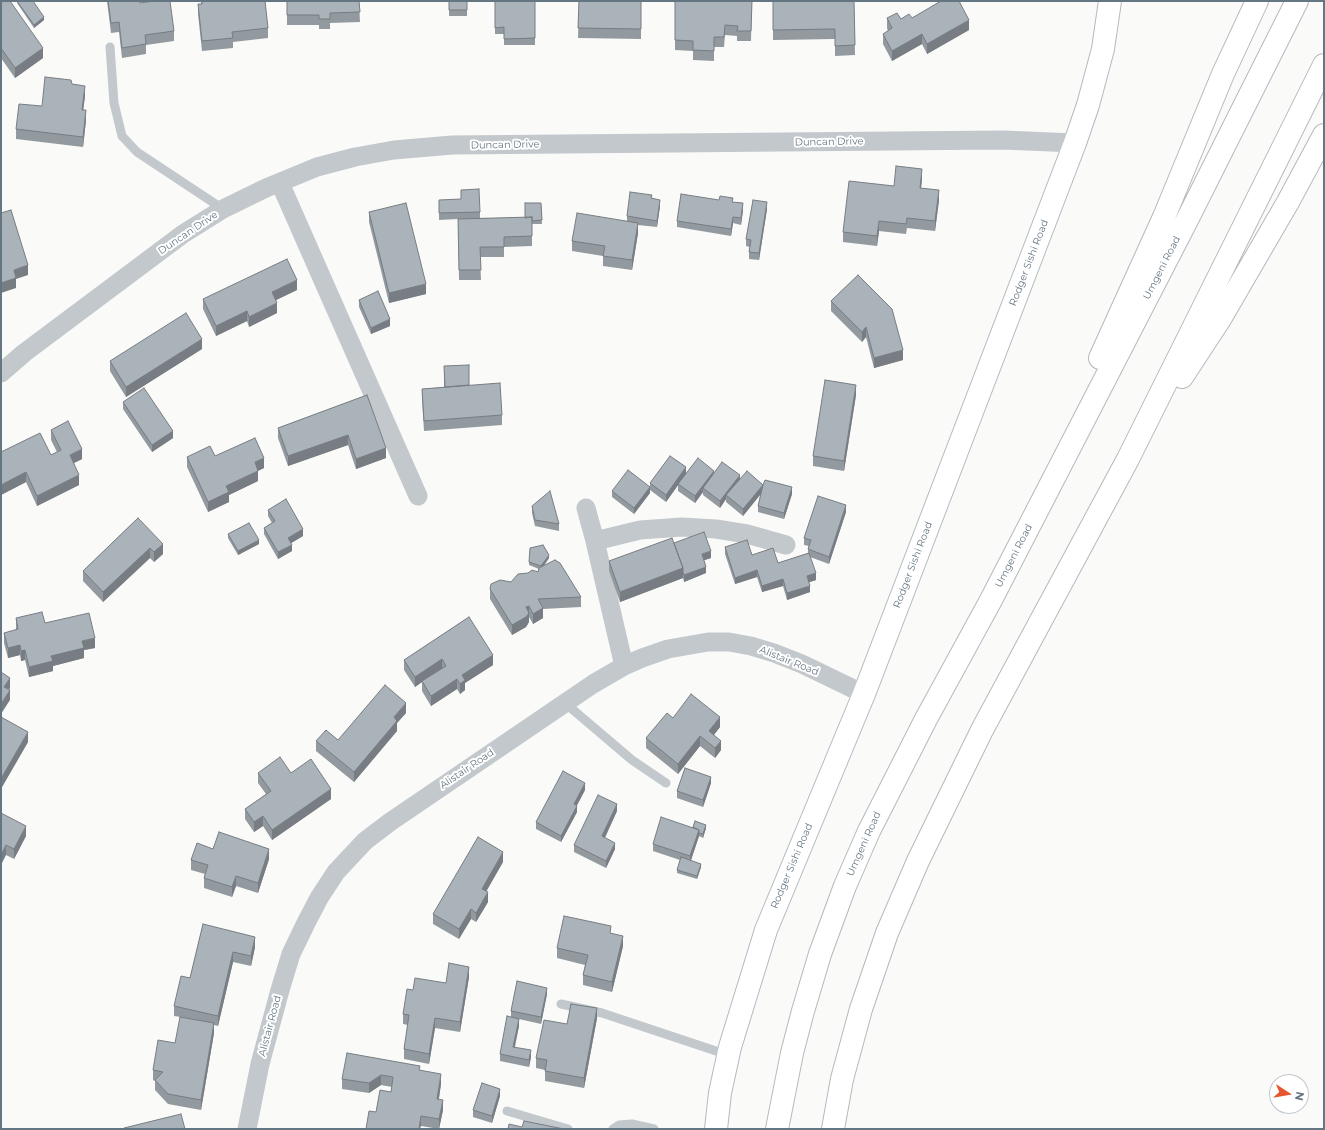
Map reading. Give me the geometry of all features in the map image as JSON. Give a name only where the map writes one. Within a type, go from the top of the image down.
[{"type":"main road","name":"Rodger Sishi Road","points":[[716,1129],[720,1093],[728,1055],[766,930],[864,694],[1074,143],[1088,105],[1103,49],[1110,1]]},
{"type":"main road","points":[[991,600],[1164,218],[1223,74],[1257,1]]},
{"type":"main road","name":"Umgeni Road","points":[[777,1129],[803,1011],[820,954],[845,886],[869,831],[926,719],[991,600],[1186,222],[1297,1]]},
{"type":"main road","points":[[833,1129],[842,1079],[861,1008],[887,933],[918,861],[982,730],[1128,459],[1324,65]]},
{"type":"main road","points":[[1128,459],[1220,319],[1288,202],[1324,135]]},
{"type":"street","name":"Duncan Drive","points":[[1,373],[24,353],[183,234],[223,209],[317,168],[355,157],[394,150],[452,145],[1003,140],[1074,143]]},
{"type":"street","points":[[280,183],[418,496]]},
{"type":"street","points":[[586,508],[624,666]]},
{"type":"street","points":[[595,541],[640,530],[682,527],[716,529],[747,534],[786,545]]},
{"type":"street","name":"Alistair Road","points":[[247,1129],[260,1064],[280,990],[292,954],[309,917],[319,898],[336,872],[365,841],[390,822],[593,684],[624,666],[642,658],[682,646],[708,642],[730,642],[751,646],[802,664],[864,694]]},
{"type":"lane","points":[[110,47],[114,103],[122,136],[137,152],[223,209]]},
{"type":"lane","points":[[565,703],[632,760],[666,783]]},
{"type":"lane","points":[[561,1004],[602,1012],[728,1055]]},
{"type":"lane","points":[[507,1111],[568,1129]]},
{"type":"lane","points":[[613,1129],[619,1126],[632,1124],[654,1129]]},
{"type":"building","points":[[1,1],[10,1],[43,48],[15,68],[1,48]]},
{"type":"building","points":[[17,1],[33,1],[44,17],[34,25]]},
{"type":"building","points":[[108,1],[139,1],[140,3],[170,1],[174,31],[145,35],[146,44],[122,48],[119,22],[111,23]]},
{"type":"building","points":[[202,1],[265,1],[268,28],[232,32],[233,38],[202,41],[198,4],[202,4]]},
{"type":"building","points":[[287,1],[359,1],[360,12],[330,13],[330,19],[319,19],[319,15],[287,15]]},
{"type":"building","points":[[449,1],[467,1],[467,10],[449,10]]},
{"type":"building","points":[[495,1],[535,1],[535,38],[504,39],[504,27],[495,28]]},
{"type":"building","points":[[579,1],[641,1],[641,29],[578,28]]},
{"type":"building","points":[[675,1],[752,1],[751,31],[737,31],[738,26],[725,25],[724,37],[714,37],[714,51],[693,50],[693,41],[675,40]]},
{"type":"building","points":[[773,1],[854,1],[855,45],[835,46],[835,29],[773,30]]},
{"type":"building","points":[[941,1],[959,1],[969,20],[927,44],[922,34],[892,51],[883,34],[892,28],[887,18],[897,13],[901,19],[909,14],[912,18]]},
{"type":"building","points":[[45,77],[71,80],[72,84],[85,86],[82,110],[86,110],[83,137],[16,129],[19,104],[42,106]]},
{"type":"building","points":[[896,166],[922,169],[920,188],[939,190],[935,221],[907,218],[906,224],[879,221],[877,236],[843,232],[849,181],[894,186]]},
{"type":"building","points":[[479,189],[480,212],[439,213],[439,200],[461,199],[461,190]]},
{"type":"building","points":[[630,192],[652,195],[651,198],[660,200],[657,221],[627,216]]},
{"type":"building","points":[[681,194],[719,200],[720,196],[733,198],[732,202],[743,203],[741,218],[733,217],[731,229],[677,221]]},
{"type":"building","points":[[753,200],[767,202],[759,253],[749,252],[751,240],[746,239]]},
{"type":"building","points":[[406,203],[426,284],[389,293],[369,212]]},
{"type":"building","points":[[525,203],[541,203],[542,220],[532,221],[532,217],[525,218]]},
{"type":"building","points":[[11,210],[28,265],[14,270],[16,278],[1,283],[1,213]]},
{"type":"building","points":[[577,213],[638,223],[632,260],[603,256],[605,246],[572,241]]},
{"type":"building","points":[[532,217],[532,236],[504,237],[504,247],[480,247],[481,270],[459,270],[458,219]]},
{"type":"building","points":[[287,259],[297,280],[272,292],[277,303],[249,317],[247,311],[216,326],[203,299]]},
{"type":"building","points":[[858,275],[892,309],[903,350],[874,358],[866,327],[862,332],[831,301]]},
{"type":"building","points":[[378,291],[390,319],[371,328],[359,300]]},
{"type":"building","points":[[186,313],[202,339],[126,387],[110,361]]},
{"type":"building","points":[[469,365],[469,385],[445,387],[444,366]]},
{"type":"building","points":[[825,380],[856,385],[844,461],[813,456]]},
{"type":"building","points":[[500,383],[502,415],[424,421],[422,389]]},
{"type":"building","points":[[144,388],[173,431],[152,445],[123,402]]},
{"type":"building","points":[[367,395],[386,448],[356,459],[348,435],[288,456],[278,428]]},
{"type":"building","points":[[68,421],[82,449],[70,455],[79,475],[37,496],[26,472],[1,485],[1,452],[40,433],[51,455],[61,450],[51,430]]},
{"type":"building","points":[[255,438],[264,458],[255,462],[258,471],[226,486],[229,492],[208,502],[187,457],[210,446],[215,456]]},
{"type":"building","points":[[670,456],[686,467],[666,495],[650,483]]},
{"type":"building","points":[[698,458],[714,471],[695,496],[678,484]]},
{"type":"building","points":[[722,462],[740,475],[720,501],[703,488]]},
{"type":"building","points":[[628,470],[650,487],[634,508],[612,491]]},
{"type":"building","points":[[747,471],[763,485],[743,509],[726,495]]},
{"type":"building","points":[[765,480],[792,487],[784,513],[758,506]]},
{"type":"building","points":[[550,491],[559,524],[535,520],[532,506]]},
{"type":"building","points":[[818,496],[846,505],[829,557],[808,549],[811,540],[804,538]]},
{"type":"building","points":[[286,499],[303,529],[288,538],[292,545],[278,552],[264,528],[275,521],[268,510]]},
{"type":"building","points":[[138,518],[163,544],[154,552],[150,548],[103,592],[83,571]]},
{"type":"building","points":[[249,523],[259,540],[238,551],[228,534]]},
{"type":"building","points":[[704,532],[711,551],[702,554],[706,567],[684,575],[674,543]]},
{"type":"building","points":[[672,538],[683,568],[620,592],[609,561]]},
{"type":"building","points":[[747,540],[752,555],[773,548],[778,563],[809,553],[816,573],[807,576],[810,586],[787,593],[783,579],[762,586],[757,570],[735,578],[725,547]]},
{"type":"building","points":[[543,545],[549,555],[541,566],[529,562],[530,548]]},
{"type":"building","points":[[555,560],[560,563],[581,597],[538,599],[543,608],[533,614],[529,606],[526,607],[529,613],[526,617],[512,625],[490,589],[491,584],[500,580],[511,582],[518,574],[528,573],[532,570],[538,572],[539,568]]},
{"type":"building","points":[[42,612],[45,623],[89,613],[95,638],[82,641],[84,648],[51,656],[53,661],[29,667],[25,650],[21,651],[20,645],[8,648],[4,633],[18,629],[16,618]]},
{"type":"building","points":[[469,617],[493,655],[462,675],[465,680],[460,684],[457,679],[431,696],[422,681],[446,666],[442,659],[415,677],[404,660]]},
{"type":"building","points":[[1,672],[10,678],[4,687],[10,690],[1,704]]},
{"type":"building","points":[[385,685],[406,703],[394,717],[397,721],[354,772],[316,741],[326,730],[338,740]]},
{"type":"building","points":[[691,694],[720,717],[709,731],[721,741],[715,748],[700,736],[678,764],[646,738],[667,713],[673,718]]},
{"type":"building","points":[[1,717],[28,732],[2,777],[1,776]]},
{"type":"building","points":[[280,757],[291,773],[311,759],[331,789],[272,830],[263,816],[254,822],[245,809],[271,791],[258,773]]},
{"type":"building","points":[[685,768],[711,777],[703,800],[677,791]]},
{"type":"building","points":[[563,771],[585,783],[574,804],[577,806],[561,836],[536,822]]},
{"type":"building","points":[[598,795],[617,804],[602,836],[615,843],[606,861],[574,845]]},
{"type":"building","points":[[1,813],[26,826],[14,849],[6,845],[1,855]]},
{"type":"building","points":[[661,817],[699,830],[690,856],[653,844]]},
{"type":"building","points":[[695,821],[706,825],[703,834],[699,833],[699,830],[693,827]]},
{"type":"building","points":[[219,832],[269,849],[258,883],[236,876],[232,887],[204,878],[208,865],[191,860],[197,843],[213,849]]},
{"type":"building","points":[[478,837],[503,852],[482,889],[488,892],[476,913],[471,909],[459,929],[433,914]]},
{"type":"building","points":[[681,857],[701,864],[697,876],[677,870]]},
{"type":"building","points":[[564,916],[611,926],[610,933],[623,936],[612,982],[583,975],[588,955],[557,948]]},
{"type":"building","points":[[203,924],[255,937],[251,956],[233,952],[218,1016],[174,1006],[181,976],[190,978]]},
{"type":"building","points":[[449,963],[469,967],[460,1022],[435,1018],[429,1054],[404,1049],[409,1015],[403,1014],[407,989],[413,990],[415,978],[446,983]]},
{"type":"building","points":[[517,981],[547,988],[541,1017],[511,1011]]},
{"type":"building","points":[[571,1004],[597,1008],[584,1078],[545,1071],[547,1060],[536,1058],[544,1020],[567,1024]]},
{"type":"building","points":[[507,1016],[519,1019],[513,1047],[531,1050],[529,1060],[500,1054]]},
{"type":"building","points":[[180,1017],[214,1023],[201,1100],[168,1094],[155,1080],[163,1072],[153,1070],[158,1040],[175,1043]]},
{"type":"building","points":[[347,1053],[420,1066],[419,1070],[441,1074],[437,1099],[443,1100],[439,1119],[421,1116],[419,1129],[366,1129],[369,1111],[376,1112],[380,1090],[391,1092],[393,1077],[381,1075],[369,1083],[342,1079]]},
{"type":"building","points":[[482,1083],[500,1089],[492,1116],[473,1110]]},
{"type":"building","points":[[181,1114],[185,1129],[124,1129],[124,1128]]},
{"type":"building","points":[[524,1121],[564,1129],[508,1129],[509,1124],[522,1127]]}]
